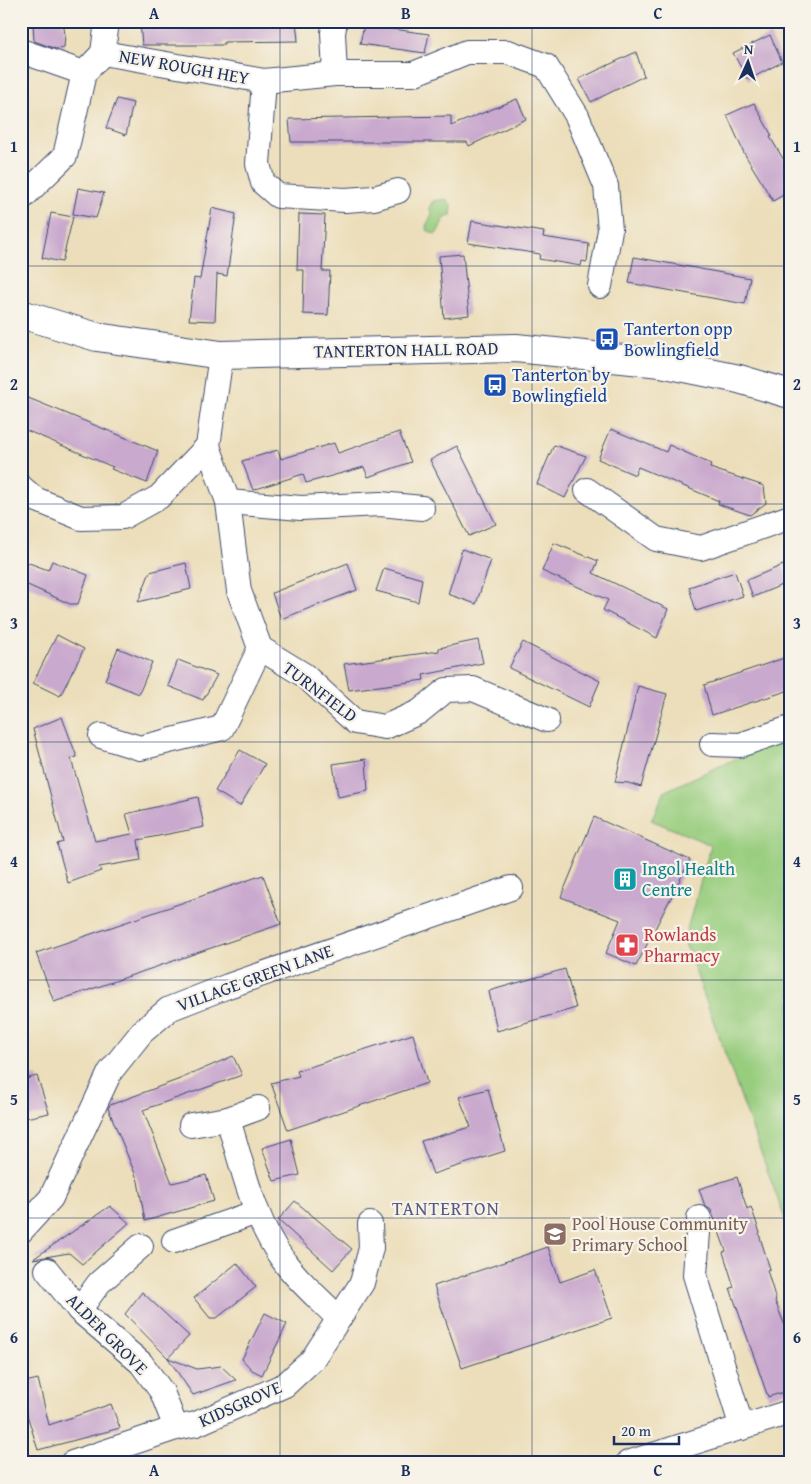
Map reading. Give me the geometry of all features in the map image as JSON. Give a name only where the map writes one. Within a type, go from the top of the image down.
[{"type":"street","name":"NEW ROUGH HEY","points":[[84,73],[103,53],[107,21]]},
{"type":"street","points":[[335,21],[333,33],[335,74]]},
{"type":"street","points":[[21,51],[84,73],[65,156],[21,199]]},
{"type":"street","name":"NEW ROUGH HEY","points":[[103,53],[264,81],[335,74],[413,74],[467,52],[508,52],[546,66],[577,116],[606,186],[610,230],[600,286]]},
{"type":"street","name":"NEW ROUGH HEY","points":[[264,81],[258,164],[264,183],[278,196],[355,199],[374,198],[398,191]]},
{"type":"street","name":"TANTERTON HALL ROAD","points":[[21,314],[97,336],[222,355],[516,348],[661,363],[739,379],[790,394]]},
{"type":"street","points":[[101,736],[140,748],[222,728],[260,648],[239,591],[228,502],[208,446],[222,355]]},
{"type":"street","points":[[21,487],[35,499],[81,518],[123,517],[159,497],[208,446]]},
{"type":"street","points":[[587,490],[656,539],[701,548],[790,517]]},
{"type":"street","points":[[228,502],[301,508],[380,504],[422,508]]},
{"type":"street","name":"TURNFIELD","points":[[260,648],[304,675],[355,722],[385,727],[419,712],[446,690],[473,689],[547,720]]},
{"type":"street","points":[[712,744],[740,745],[790,728]]},
{"type":"street","name":"VILLAGE GREEN LANE","points":[[21,1231],[50,1198],[110,1072],[142,1032],[169,1009],[228,986],[511,888]]},
{"type":"street","points":[[191,1125],[228,1119],[258,1108]]},
{"type":"street","points":[[228,1119],[257,1212],[270,1239],[286,1264],[339,1319]]},
{"type":"street","points":[[174,1241],[257,1212]]},
{"type":"street","points":[[699,1218],[695,1275],[742,1428]]},
{"type":"street","name":"KIDSGROVE","points":[[72,1463],[176,1428],[196,1424],[285,1385],[312,1360],[362,1283],[371,1248],[370,1224]]},
{"type":"street","points":[[78,1310],[99,1283],[140,1246]]},
{"type":"street","name":"ALDER GROVE","points":[[47,1270],[78,1310],[141,1363],[162,1392],[176,1428]]},
{"type":"street","points":[[628,1463],[790,1412]]},
{"type":"green space","points":[[446,199],[452,205],[451,215],[444,219],[435,234],[427,230],[426,226],[432,214],[429,208],[433,201]]},
{"type":"green space","points":[[790,736],[790,1233],[684,940],[711,845],[651,820],[665,791]]},
{"type":"building","points":[[33,21],[63,21],[64,48],[56,49],[34,41]]},
{"type":"building","points":[[296,21],[298,41],[224,42],[224,45],[142,45],[140,22]]},
{"type":"building","points":[[364,25],[429,34],[425,53],[360,44]]},
{"type":"building","points":[[770,35],[782,62],[748,80],[733,53]]},
{"type":"building","points":[[636,52],[644,76],[591,102],[579,79]]},
{"type":"building","points":[[117,99],[133,103],[126,135],[106,128]]},
{"type":"building","points":[[517,99],[526,119],[469,146],[467,142],[291,142],[289,119],[451,116],[451,126]]},
{"type":"building","points":[[754,103],[772,136],[770,137],[790,170],[790,191],[773,201],[744,153],[727,115]]},
{"type":"building","points":[[78,188],[104,193],[96,218],[73,214]]},
{"type":"building","points":[[212,208],[236,214],[227,276],[217,274],[215,321],[189,320],[194,278],[200,279]]},
{"type":"building","points":[[51,213],[73,217],[62,262],[42,258]]},
{"type":"building","points":[[299,214],[325,215],[322,271],[330,271],[328,315],[303,314],[304,270],[297,270]]},
{"type":"building","points":[[472,221],[544,232],[543,237],[589,244],[587,262],[582,261],[581,266],[539,259],[540,254],[468,243]]},
{"type":"building","points":[[463,254],[469,315],[444,318],[439,256]]},
{"type":"building","points":[[634,257],[750,278],[745,304],[629,283]]},
{"type":"building","points":[[21,395],[158,451],[147,483],[111,469],[113,467],[21,428]]},
{"type":"building","points":[[611,429],[666,452],[669,445],[711,464],[710,468],[764,486],[766,503],[750,515],[718,504],[719,501],[638,467],[635,475],[598,459]]},
{"type":"building","points":[[399,432],[411,462],[368,477],[364,467],[306,483],[303,474],[253,490],[242,461],[278,450],[281,459],[334,443],[338,453]]},
{"type":"building","points":[[554,445],[586,456],[565,498],[537,484]]},
{"type":"building","points":[[457,446],[496,524],[469,536],[430,460]]},
{"type":"building","points":[[554,543],[598,561],[593,573],[668,609],[657,638],[603,610],[608,600],[542,571]]},
{"type":"building","points":[[462,549],[491,560],[476,604],[448,594]]},
{"type":"building","points":[[21,560],[48,570],[52,561],[88,575],[78,604],[70,604],[21,582]]},
{"type":"building","points":[[186,563],[191,589],[138,602],[150,572]]},
{"type":"building","points":[[348,563],[357,590],[281,619],[272,593]]},
{"type":"building","points":[[783,565],[789,582],[753,597],[747,580]]},
{"type":"building","points":[[384,568],[422,579],[418,602],[376,591]]},
{"type":"building","points":[[735,572],[743,596],[696,611],[689,587]]},
{"type":"building","points":[[57,635],[84,649],[60,696],[33,683]]},
{"type":"building","points":[[478,640],[483,663],[423,675],[424,680],[349,690],[344,664],[439,651],[439,648]]},
{"type":"building","points":[[523,642],[600,681],[589,707],[509,668]]},
{"type":"building","points":[[118,648],[152,662],[139,694],[105,680]]},
{"type":"building","points":[[790,656],[790,690],[712,715],[704,685]]},
{"type":"building","points":[[178,660],[217,675],[203,700],[168,686]]},
{"type":"building","points":[[638,686],[667,694],[641,787],[615,782]]},
{"type":"building","points":[[62,717],[77,757],[71,759],[95,841],[132,834],[126,814],[198,797],[204,827],[138,840],[141,860],[99,867],[101,871],[68,883],[57,844],[63,842],[33,729]]},
{"type":"building","points":[[240,750],[265,764],[240,806],[215,791]]},
{"type":"building","points":[[366,759],[368,791],[338,797],[333,764]]},
{"type":"building","name":"Ingol Health Centre","points":[[594,817],[690,860],[636,966],[606,953],[620,920],[561,897]]},
{"type":"building","points":[[263,875],[281,924],[54,1002],[36,953]]},
{"type":"building","points":[[565,969],[576,1008],[497,1031],[489,991]]},
{"type":"building","points":[[413,1034],[427,1083],[288,1130],[271,1083],[299,1076],[297,1071]]},
{"type":"building","points":[[233,1056],[242,1075],[143,1110],[172,1183],[206,1175],[214,1201],[145,1221],[138,1181],[108,1108],[110,1105],[180,1079]]},
{"type":"building","points":[[37,1076],[49,1113],[26,1118],[21,1104],[21,1080]]},
{"type":"building","points":[[488,1089],[505,1151],[433,1174],[421,1141],[471,1127],[459,1097]]},
{"type":"building","points":[[291,1139],[300,1175],[274,1181],[262,1148]]},
{"type":"building","points":[[737,1177],[747,1209],[751,1207],[760,1233],[770,1269],[767,1270],[775,1301],[790,1338],[790,1390],[768,1397],[730,1288],[734,1287],[723,1252],[726,1251],[711,1210],[705,1206],[699,1189]]},
{"type":"building","points":[[295,1201],[352,1249],[333,1270],[278,1220]]},
{"type":"building","points":[[110,1206],[129,1223],[82,1264],[69,1253],[33,1259]]},
{"type":"building","points":[[548,1247],[560,1282],[595,1270],[612,1318],[462,1368],[434,1286]]},
{"type":"building","points":[[237,1263],[256,1287],[217,1318],[210,1318],[194,1298]]},
{"type":"building","points":[[142,1292],[189,1336],[168,1358],[125,1314]]},
{"type":"building","points":[[265,1313],[287,1324],[262,1375],[252,1370],[242,1359]]},
{"type":"building","points":[[168,1358],[197,1369],[221,1366],[236,1380],[193,1395]]},
{"type":"building","points":[[38,1379],[49,1425],[111,1404],[120,1428],[38,1450],[21,1395],[21,1383]]},
{"type":"place","name":"Tanterton opp Bowlingfield","points":[[607,339]]},
{"type":"place","name":"Tanterton by Bowlingfield","points":[[495,385]]},
{"type":"place","name":"Ingol Health Centre","points":[[625,879]]},
{"type":"place","name":"Rowlands Pharmacy","points":[[627,945]]},
{"type":"place","name":"Pool House Community Primary School","points":[[555,1234]]},
{"type":"district","name":"TANTERTON","points":[[446,1208]]}]
